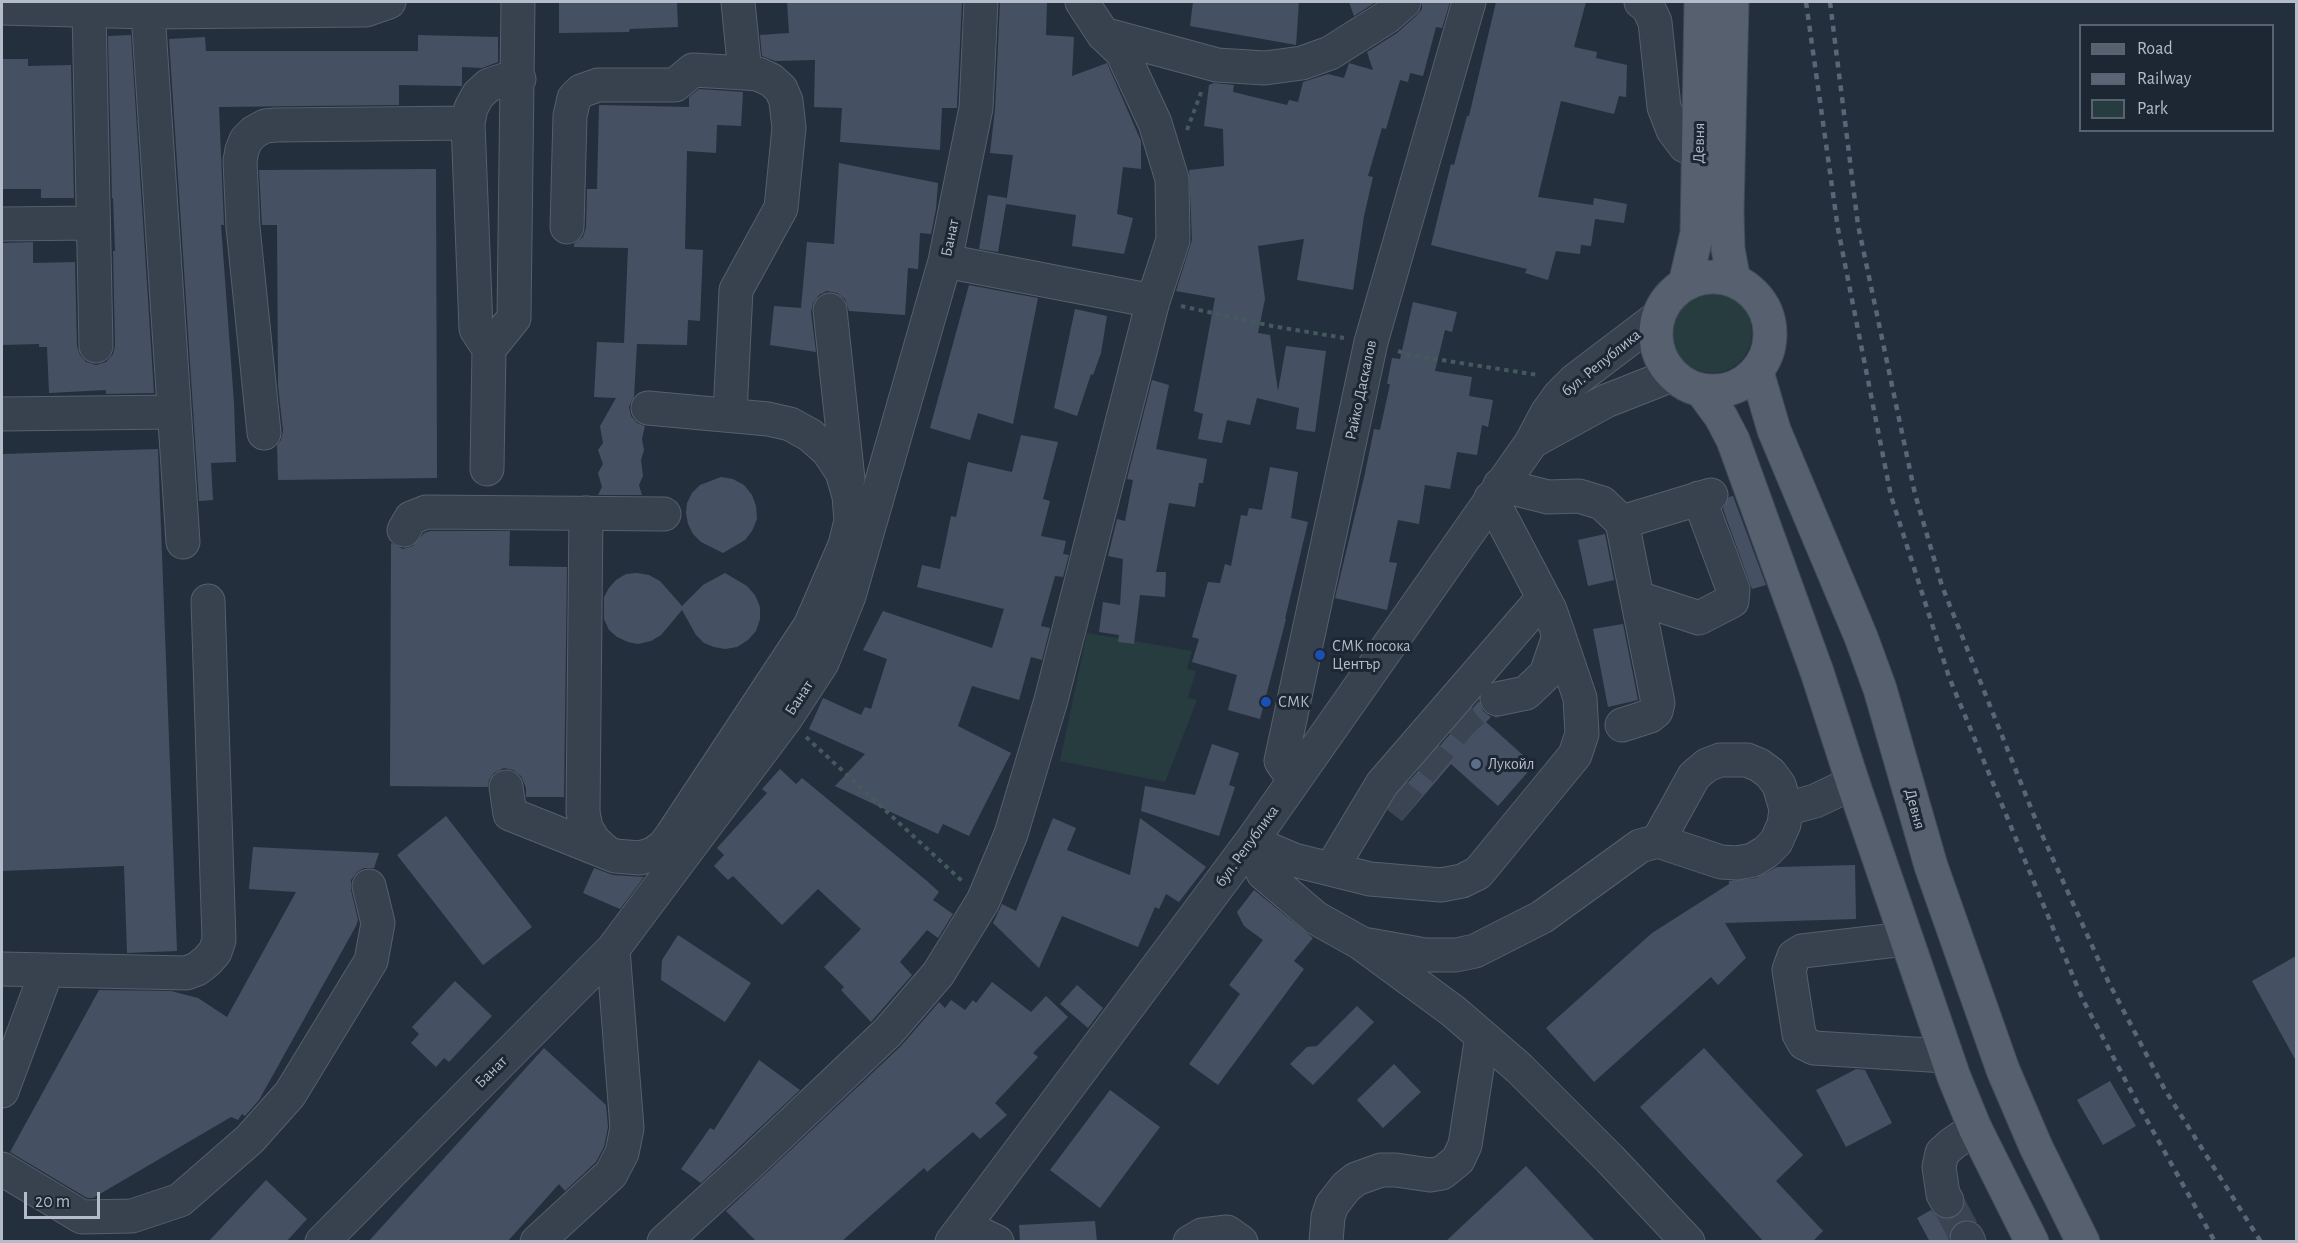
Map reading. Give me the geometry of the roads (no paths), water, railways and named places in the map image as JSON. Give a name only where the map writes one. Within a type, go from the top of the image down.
[{"type":"main road","name":"Девня","points":[[1685,284],[1697,233],[1701,2]]},
{"type":"main road","name":"Девня","points":[[1732,2],[1727,212],[1728,249],[1734,281]]},
{"type":"main road","points":[[1718,277],[1734,281],[1752,293],[1765,310],[1770,331],[1767,353],[1757,372],[1741,385],[1722,391],[1702,391],[1685,385],[1672,375],[1660,358],[1655,339],[1657,318],[1669,296],[1685,284],[1701,278],[1718,277]]},
{"type":"main road","name":"Девня","points":[[1757,372],[1774,430],[1864,644],[1880,689],[1931,866],[2003,1070],[2036,1146],[2084,1242]]},
{"type":"main road","points":[[1702,391],[1721,417],[1733,440],[1817,672],[1852,783],[1946,1056],[1975,1128],[2032,1242]]},
{"type":"street","points":[[2,8],[148,12],[366,10],[389,2]]},
{"type":"street","points":[[489,349],[514,318],[519,79],[518,2]]},
{"type":"street","points":[[738,2],[745,73]]},
{"type":"street","name":"Банат","points":[[322,1242],[614,950],[786,718],[822,663],[849,596],[945,261],[976,108],[981,2]]},
{"type":"street","points":[[664,1242],[888,1032],[938,974],[983,901],[1011,834],[1051,700],[1154,301],[1173,240],[1172,179],[1155,123],[1122,52],[1103,34],[1082,2]]},
{"type":"street","points":[[1103,34],[1217,65],[1265,68],[1302,63],[1330,54],[1379,23],[1404,2]]},
{"type":"street","name":"Райко Даскалов","points":[[1294,780],[1281,761],[1371,342],[1468,2]]},
{"type":"street","points":[[1641,2],[1648,7],[1655,22],[1664,107],[1673,130],[1685,146],[1699,152]]},
{"type":"street","points":[[89,10],[96,346]]},
{"type":"street","points":[[148,12],[183,542]]},
{"type":"street","points":[[567,227],[570,116],[574,98],[581,91],[598,86],[675,85],[693,70],[759,74],[771,80],[781,89],[786,101],[789,128],[781,208],[736,290],[730,415]]},
{"type":"street","points":[[487,468],[489,349],[476,329],[468,123],[471,108],[478,95],[489,85],[504,80],[519,79]]},
{"type":"street","points":[[264,433],[243,227],[240,161],[246,140],[265,126],[276,125],[468,123]]},
{"type":"street","points":[[2,224],[93,224]]},
{"type":"street","points":[[945,261],[1154,301]]},
{"type":"street","points":[[506,787],[510,814],[626,859],[640,858],[658,850],[672,835],[810,626],[845,545],[851,521],[830,310]]},
{"type":"street","name":"бул. Република","points":[[958,1234],[1251,842],[1531,442],[1547,413],[1574,381],[1657,318]]},
{"type":"street","name":"бул. Република","points":[[1531,442],[1606,401],[1672,375]]},
{"type":"street","points":[[648,408],[768,419],[790,424],[810,435],[828,451],[842,472],[849,496]]},
{"type":"street","points":[[2,414],[174,412]]},
{"type":"street","points":[[1496,491],[1548,497],[1579,496],[1602,503],[1622,522],[1658,707],[1650,716],[1622,725]]},
{"type":"street","points":[[1251,842],[1294,860],[1370,879],[1441,885],[1462,881],[1478,873],[1575,755],[1582,734],[1580,698],[1560,636],[1496,491]]},
{"type":"street","points":[[1622,522],[1705,496],[1733,589],[1732,601],[1699,618],[1638,598]]},
{"type":"street","points":[[404,530],[411,518],[426,512],[664,514]]},
{"type":"street","points":[[586,513],[583,812],[586,828],[594,841],[606,852]]},
{"type":"street","points":[[1331,869],[1382,784],[1544,598]]},
{"type":"street","points":[[2,969],[186,973],[207,962],[215,952],[219,940],[208,601]]},
{"type":"street","points":[[1497,699],[1526,693],[1546,674],[1560,636]]},
{"type":"street","points":[[1359,942],[1425,955],[1456,955],[1475,951],[1542,917],[1640,846],[1658,842],[1721,862],[1737,864],[1753,860],[1776,842],[1784,824],[1786,809],[1779,785],[1764,769],[1747,760],[1720,760],[1707,765],[1694,776],[1658,842]]},
{"type":"street","points":[[1786,809],[1815,801],[1852,783]]},
{"type":"street","points":[[1331,869],[1369,835],[1389,810]]},
{"type":"street","points":[[1251,842],[1263,873],[1316,918],[1359,942],[1453,1011],[1519,1068],[1610,1159],[1688,1242]]},
{"type":"street","points":[[2,1169],[82,1217],[132,1216],[180,1200],[250,1139],[291,1094],[371,961],[378,923],[369,886]]},
{"type":"street","points":[[1905,939],[1803,951],[1794,956],[1789,970],[1799,1034],[1804,1043],[1814,1048],[1946,1056]]},
{"type":"street","points":[[537,1242],[612,1174],[622,1154],[627,1128],[614,950]]},
{"type":"street","points":[[2,1091],[47,970]]},
{"type":"street","points":[[1326,1242],[1328,1217],[1332,1205],[1346,1186],[1356,1179],[1381,1170],[1396,1170],[1430,1176],[1442,1173],[1458,1160],[1465,1145],[1482,1036]]},
{"type":"street","points":[[1947,1201],[1943,1194],[1939,1167],[1942,1153],[1975,1128]]},
{"type":"street","points":[[1190,1242],[1202,1235],[1227,1232],[1241,1242]]},
{"type":"street","points":[[958,1234],[997,1242]]},
{"type":"tunnel","points":[[1389,810],[1459,724],[1473,711],[1497,699]]},
{"type":"tunnel","points":[[1947,1201],[1967,1238]]},
{"type":"railway","points":[[1806,2],[1838,229],[1891,496],[1949,677],[2082,998],[2215,1242]]},
{"type":"railway","points":[[1830,2],[1858,225],[1915,494],[1942,586],[2039,828],[2108,981],[2165,1090],[2261,1242]]},
{"type":"place","name":"СМК посока Център","points":[[1320,655]]},
{"type":"place","name":"СМК","points":[[1266,702]]},
{"type":"place","name":"Лукойл","points":[[1476,764]]}]
